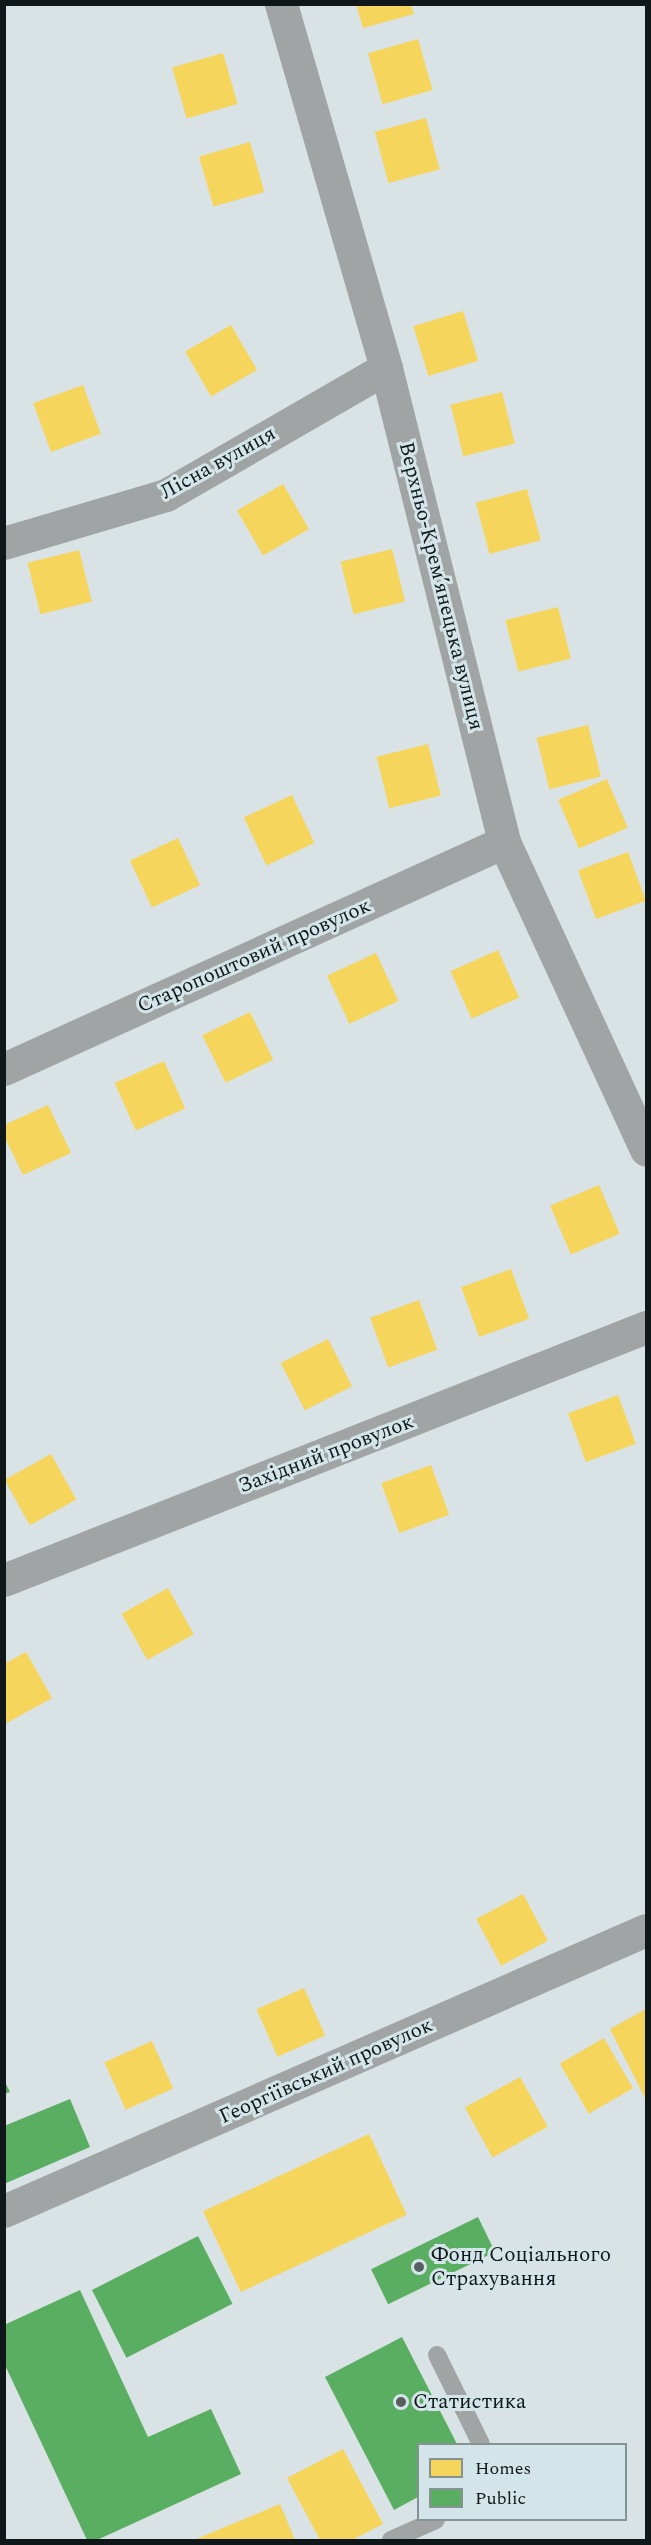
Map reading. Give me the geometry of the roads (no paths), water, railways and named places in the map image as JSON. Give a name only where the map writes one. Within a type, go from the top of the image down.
[{"type":"street","name":"Верхньо-Крем’янецька вулиця","points":[[281,4],[386,368],[504,842],[646,1150]]},
{"type":"street","name":"Лісна вулиця","points":[[4,543],[166,495],[386,368]]},
{"type":"street","name":"Старопоштовий провулок","points":[[4,1069],[504,842]]},
{"type":"street","name":"Західний провулок","points":[[4,1580],[646,1327]]},
{"type":"street","name":"Георгіївський провулок","points":[[4,2211],[646,1930]]},
{"type":"lane","points":[[437,2355],[480,2443]]},
{"type":"lane","points":[[391,2541],[434,2521]]},
{"type":"place","name":"Фонд Соцiального Страхування","points":[[419,2267]]},
{"type":"place","name":"Статистика","points":[[401,2402]]}]
